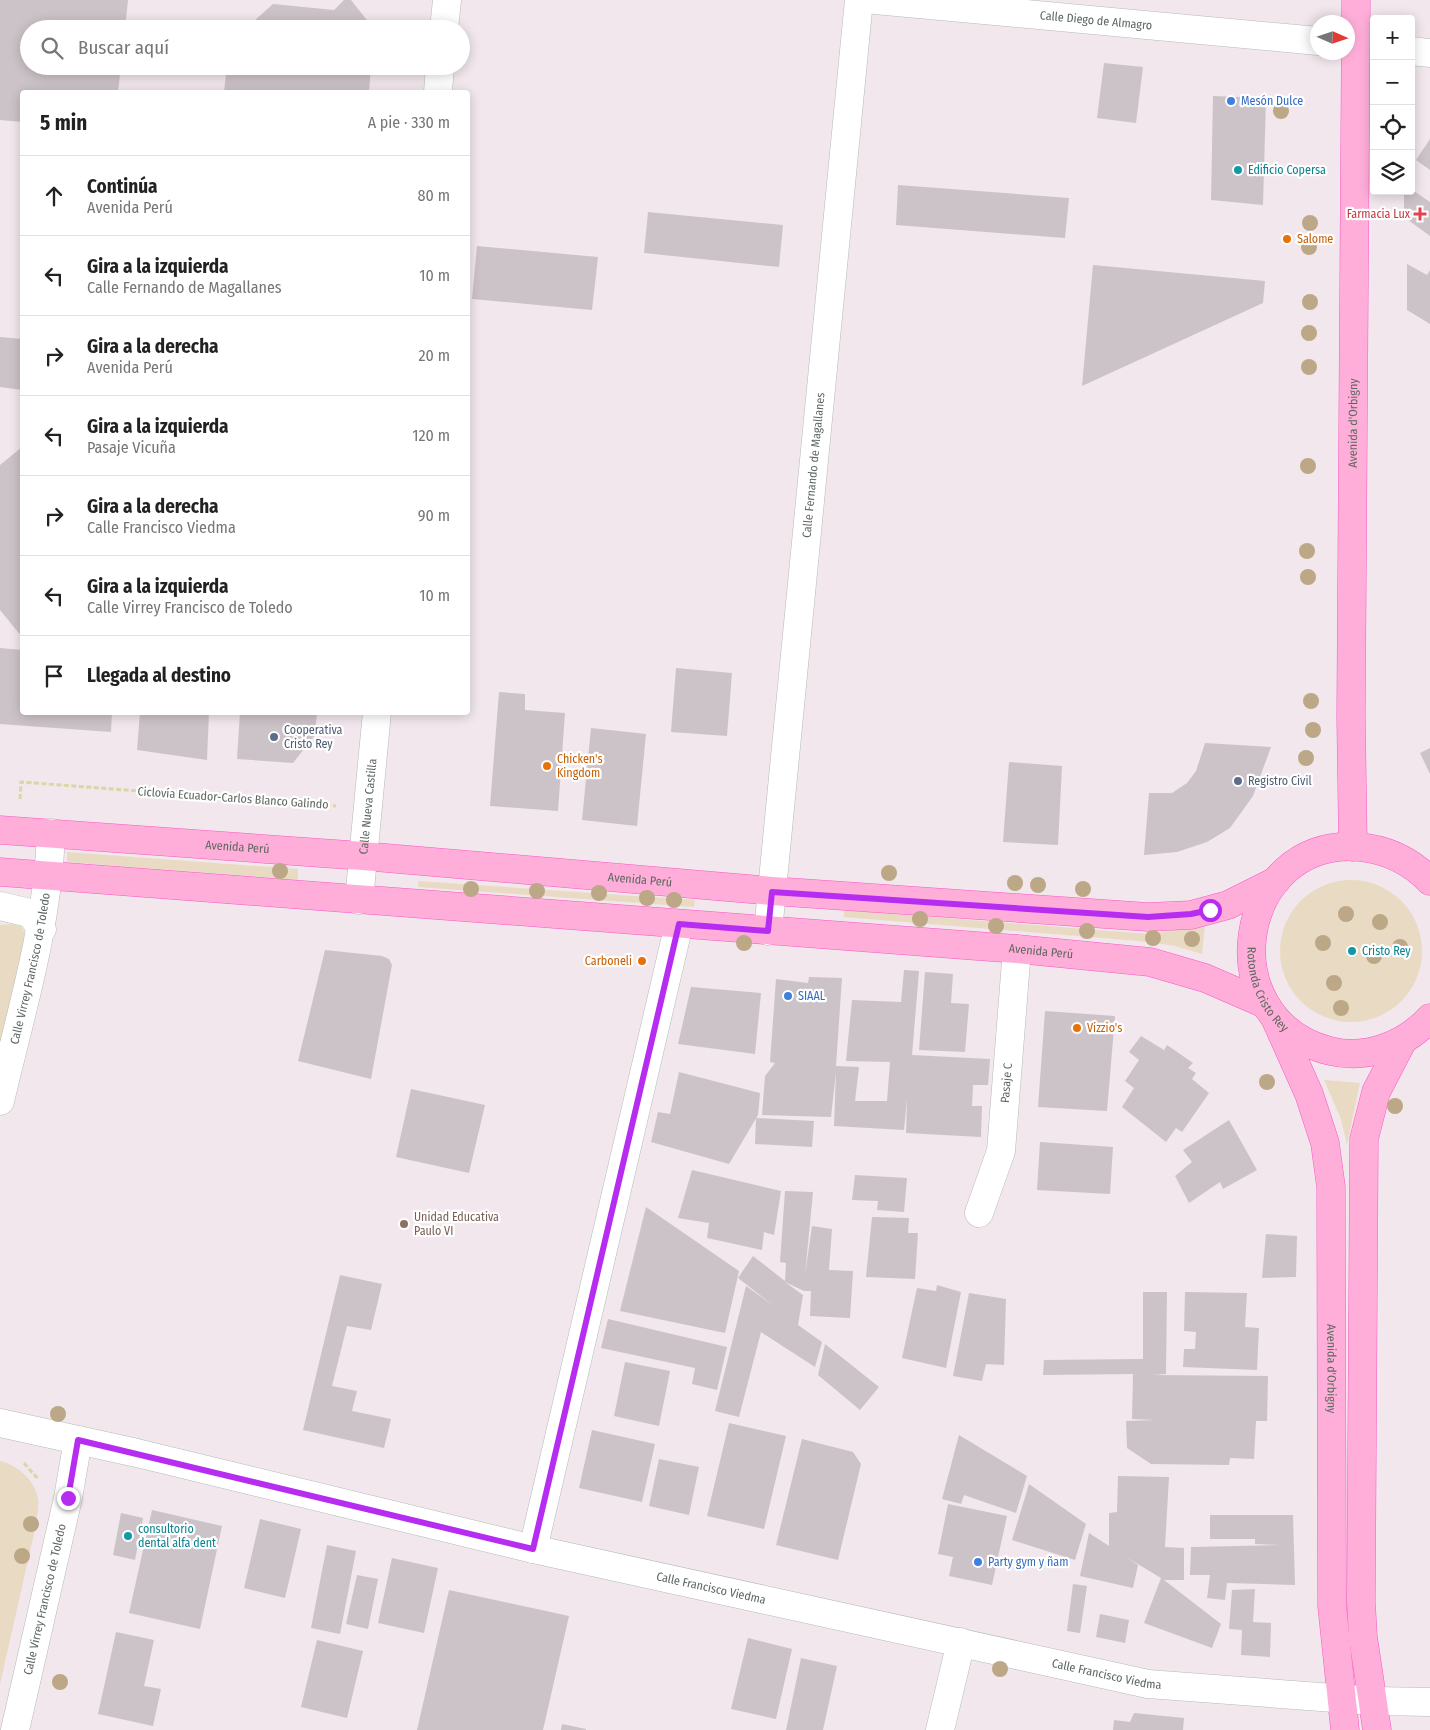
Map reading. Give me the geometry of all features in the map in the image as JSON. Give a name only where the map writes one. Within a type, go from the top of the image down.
[{"type":"main road","name":"Avenida d'Orbigny","points":[[1353,846],[1351,717],[1359,45],[1356,0]]},
{"type":"main road","name":"Avenida Perú","points":[[0,830],[363,856],[772,892],[1148,917],[1191,914],[1228,905],[1276,881]]},
{"type":"main road","name":"Rotonda Cristo Rey","points":[[1430,881],[1403,859],[1387,852],[1353,846],[1330,849],[1307,857],[1276,881],[1257,914],[1251,941],[1252,970],[1270,1011],[1302,1040],[1335,1052],[1370,1052],[1387,1048],[1403,1040],[1430,1018]]},
{"type":"main road","name":"Avenida Perú","points":[[0,872],[1017,949],[1150,962],[1205,978],[1270,1011]]},
{"type":"main road","name":"Avenida d'Orbigny","points":[[1270,1011],[1309,1094],[1325,1143],[1331,1187],[1332,1606],[1345,1730]]},
{"type":"main road","points":[[1377,1730],[1363,1637],[1361,1602],[1364,1139],[1376,1092],[1403,1040]]},
{"type":"street","points":[[445,20],[447,0]]},
{"type":"street","name":"Calle Fernando de Magallanes","points":[[768,931],[859,0]]},
{"type":"street","name":"Calle Diego de Almagro","points":[[875,0],[1310,40]]},
{"type":"street","points":[[1415,51],[1430,53]]},
{"type":"street","points":[[438,90],[439,75]]},
{"type":"street","name":"Calle Nueva Castilla","points":[[359,900],[377,715]]},
{"type":"street","name":"Calle Virrey Francisco de Toledo","points":[[0,1101],[42,929],[50,876],[51,834]]},
{"type":"street","points":[[0,906],[30,913],[42,929]]},
{"type":"street","points":[[533,1549],[679,924]]},
{"type":"street","name":"Pasaje C","points":[[979,1213],[1000,1151],[1017,949]]},
{"type":"street","name":"Calle Francisco Viedma","points":[[0,1423],[533,1549],[1148,1684],[1341,1697],[1374,1701],[1430,1702]]},
{"type":"street","name":"Calle Virrey Francisco de Toledo","points":[[16,1730],[78,1440]]},
{"type":"street","points":[[940,1730],[961,1642]]},
{"type":"path","name":"Ciclovía Ecuador-Carlos Blanco Galindo","points":[[21,782],[340,806]]},
{"type":"shaded area","points":[[67,852],[298,869],[298,880],[67,862]]},
{"type":"shaded area","points":[[1351,880],[1378,886],[1390,892],[1401,901],[1410,912],[1416,924],[1422,951],[1416,978],[1410,990],[1401,1001],[1390,1010],[1378,1016],[1351,1022],[1324,1016],[1312,1010],[1301,1001],[1292,990],[1286,978],[1280,951],[1286,924],[1292,912],[1301,901],[1312,892],[1324,886]]},
{"type":"shaded area","points":[[418,881],[695,900],[694,907],[418,887]]},
{"type":"shaded area","points":[[844,910],[1149,934],[1205,925],[1202,954],[1175,946],[1150,942],[844,917]]},
{"type":"shaded area","points":[[12,924],[21,926],[24,932],[24,939],[0,1045],[0,925]]},
{"type":"shaded area","points":[[1324,1080],[1360,1083],[1347,1145],[1341,1119]]},
{"type":"shaded area","points":[[0,1461],[18,1469],[29,1479],[36,1491],[38,1504],[36,1525],[0,1684]]},
{"type":"building","points":[[0,0],[128,0],[126,20],[20,20],[20,75],[120,75],[118,90],[20,90],[20,122],[0,120]]},
{"type":"building","points":[[344,0],[351,0],[367,20],[255,20],[273,4],[334,10]]},
{"type":"building","points":[[1104,63],[1143,67],[1136,123],[1097,118]]},
{"type":"building","points":[[226,75],[370,75],[369,90],[224,90]]},
{"type":"building","name":"Edificio Copersa","points":[[1213,96],[1266,98],[1263,205],[1211,200]]},
{"type":"building","points":[[1430,139],[1430,170],[1416,160]]},
{"type":"building","points":[[898,185],[1069,198],[1065,238],[896,225]]},
{"type":"building","points":[[1415,192],[1430,202],[1430,236],[1404,217],[1404,195],[1415,195]]},
{"type":"building","points":[[648,212],[783,225],[779,267],[644,253]]},
{"type":"building","points":[[477,246],[598,257],[592,310],[472,299]]},
{"type":"building","points":[[1407,264],[1427,275],[1430,270],[1430,324],[1407,310]]},
{"type":"building","points":[[1093,265],[1265,281],[1263,303],[1082,386]]},
{"type":"building","points":[[0,337],[20,339],[20,390],[0,387]]},
{"type":"building","points":[[20,449],[20,635],[0,610],[0,465]]},
{"type":"building","points":[[0,648],[20,650],[20,715],[112,715],[111,732],[0,724]]},
{"type":"building","points":[[676,668],[732,673],[727,736],[671,732]]},
{"type":"building","points":[[499,692],[525,694],[525,710],[565,713],[558,811],[490,806]]},
{"type":"building","points":[[140,715],[209,715],[207,760],[137,750]]},
{"type":"building","points":[[240,715],[317,715],[315,735],[293,763],[237,759]]},
{"type":"building","points":[[591,728],[646,734],[637,826],[582,820]]},
{"type":"building","points":[[1205,743],[1271,747],[1253,796],[1230,828],[1207,842],[1177,852],[1144,855],[1149,793],[1172,793],[1187,783],[1196,771]]},
{"type":"building","points":[[1430,748],[1430,774],[1420,753]]},
{"type":"building","points":[[1009,762],[1062,766],[1058,845],[1003,842]]},
{"type":"building","points":[[325,950],[382,956],[389,959],[392,965],[371,1079],[298,1061]]},
{"type":"building","points":[[904,970],[919,971],[912,1055],[990,1059],[988,1085],[973,1085],[972,1106],[982,1106],[981,1137],[906,1133],[907,1099],[904,1130],[834,1126],[836,1072],[831,1117],[762,1115],[765,1076],[775,1063],[770,1062],[776,979],[808,983],[809,977],[842,978],[836,1066],[859,1067],[855,1101],[887,1101],[890,1062],[846,1061],[852,1000],[901,1002]]},
{"type":"building","points":[[925,972],[953,974],[951,1003],[969,1004],[965,1052],[919,1050]]},
{"type":"building","points":[[691,987],[761,993],[755,1054],[678,1044]]},
{"type":"building","points":[[1045,1011],[1115,1016],[1107,1111],[1038,1107]]},
{"type":"building","points":[[1141,1036],[1164,1050],[1167,1045],[1193,1063],[1188,1068],[1196,1073],[1192,1079],[1209,1093],[1182,1132],[1176,1128],[1166,1142],[1122,1107],[1134,1088],[1125,1081],[1139,1060],[1129,1052]]},
{"type":"building","points":[[679,1072],[760,1093],[758,1115],[729,1164],[651,1142],[658,1112],[670,1114]]},
{"type":"building","points":[[411,1089],[485,1105],[469,1173],[396,1157]]},
{"type":"building","points":[[756,1118],[814,1121],[812,1147],[755,1144]]},
{"type":"building","points":[[1229,1120],[1257,1170],[1223,1189],[1220,1182],[1189,1203],[1175,1176],[1192,1162],[1183,1150]]},
{"type":"building","points":[[1040,1142],[1113,1147],[1110,1194],[1037,1190]]},
{"type":"building","points":[[692,1170],[781,1191],[774,1235],[764,1232],[762,1250],[707,1238],[709,1223],[678,1218]]},
{"type":"building","points":[[855,1175],[907,1178],[904,1212],[877,1210],[878,1201],[852,1200]]},
{"type":"building","points":[[785,1191],[813,1192],[805,1275],[812,1226],[832,1229],[829,1270],[853,1271],[850,1318],[810,1316],[811,1291],[804,1291],[785,1282],[803,1295],[798,1325],[822,1342],[815,1367],[761,1332],[739,1417],[715,1411],[746,1286],[774,1306],[738,1278],[753,1256],[785,1281],[786,1263],[780,1262]]},
{"type":"building","points":[[646,1207],[739,1271],[725,1333],[620,1311]]},
{"type":"building","points":[[872,1217],[909,1218],[908,1233],[918,1233],[915,1279],[866,1277]]},
{"type":"building","points":[[1266,1234],[1297,1236],[1296,1277],[1262,1278]]},
{"type":"building","points":[[340,1275],[382,1284],[371,1330],[347,1326],[332,1386],[357,1391],[352,1411],[391,1419],[384,1448],[303,1430]]},
{"type":"building","points":[[937,1285],[961,1292],[946,1368],[902,1358],[917,1288],[936,1291]]},
{"type":"building","points":[[1143,1292],[1167,1292],[1166,1374],[1153,1375],[1268,1376],[1267,1421],[1256,1421],[1254,1459],[1230,1458],[1229,1465],[1151,1464],[1127,1448],[1126,1421],[1155,1420],[1132,1419],[1133,1374],[1043,1375],[1044,1360],[1143,1359]]},
{"type":"building","points":[[1185,1292],[1247,1293],[1245,1327],[1259,1328],[1257,1370],[1183,1367],[1184,1349],[1195,1349],[1196,1332],[1184,1331]]},
{"type":"building","points":[[969,1293],[1006,1299],[1004,1365],[986,1364],[982,1381],[953,1376]]},
{"type":"building","points":[[608,1319],[727,1347],[717,1390],[692,1384],[695,1368],[601,1348]]},
{"type":"building","points":[[825,1344],[879,1387],[860,1410],[818,1375]]},
{"type":"building","points":[[625,1362],[670,1371],[659,1426],[614,1416]]},
{"type":"building","points":[[729,1423],[786,1436],[764,1529],[707,1516]]},
{"type":"building","points":[[592,1430],[655,1444],[642,1502],[579,1488]]},
{"type":"building","points":[[959,1435],[1027,1476],[1016,1513],[964,1495],[961,1504],[942,1499]]},
{"type":"building","points":[[802,1439],[853,1452],[861,1464],[838,1560],[776,1545]]},
{"type":"building","points":[[659,1459],[699,1467],[689,1515],[649,1506]]},
{"type":"building","points":[[1118,1476],[1169,1477],[1165,1547],[1184,1548],[1184,1580],[1164,1580],[1221,1624],[1212,1648],[1144,1623],[1161,1578],[1126,1557],[1138,1565],[1133,1588],[1080,1576],[1089,1533],[1109,1546],[1109,1513],[1117,1512]]},
{"type":"building","points":[[1029,1484],[1086,1524],[1075,1560],[1012,1540]]},
{"type":"building","points":[[948,1504],[1007,1516],[992,1585],[949,1576],[953,1557],[938,1554]]},
{"type":"building","points":[[152,1510],[222,1526],[200,1629],[129,1613]]},
{"type":"building","name":"consultorio dental alfa dent","points":[[121,1513],[143,1518],[135,1560],[113,1555]]},
{"type":"building","points":[[1210,1515],[1293,1515],[1295,1585],[1227,1583],[1225,1600],[1207,1598],[1210,1575],[1190,1575],[1191,1547],[1280,1545],[1255,1544],[1255,1539],[1210,1539]]},
{"type":"building","points":[[260,1519],[301,1529],[285,1598],[244,1588]]},
{"type":"building","points":[[327,1545],[356,1551],[340,1634],[311,1628]]},
{"type":"building","points":[[392,1558],[438,1568],[424,1633],[378,1623]]},
{"type":"building","points":[[357,1575],[378,1579],[368,1629],[346,1624]]},
{"type":"building","points":[[1073,1584],[1087,1586],[1080,1633],[1067,1631]]},
{"type":"building","points":[[1255,1589],[1253,1622],[1271,1623],[1270,1657],[1241,1655],[1242,1630],[1229,1629],[1232,1590]]},
{"type":"building","points":[[449,1590],[569,1616],[543,1730],[417,1730]]},
{"type":"building","points":[[1100,1614],[1129,1620],[1125,1643],[1096,1637]]},
{"type":"building","points":[[116,1632],[154,1640],[144,1686],[161,1689],[153,1726],[98,1714]]},
{"type":"building","points":[[748,1638],[792,1649],[776,1719],[731,1709]]},
{"type":"building","points":[[317,1640],[363,1651],[347,1718],[301,1707]]},
{"type":"building","points":[[801,1658],[837,1666],[823,1730],[786,1730]]},
{"type":"building","points":[[1134,1713],[1184,1718],[1183,1730],[1113,1730],[1114,1720],[1130,1722]]},
{"type":"building","points":[[562,1724],[586,1729],[586,1730],[561,1730]]},
{"type":"place","name":"Mesón Dulce","points":[[1231,101]]},
{"type":"place","name":"Edificio Copersa","points":[[1238,170]]},
{"type":"place","name":"Farmacia Lux","points":[[1420,214]]},
{"type":"place","name":"Salome","points":[[1287,239]]},
{"type":"place","name":"Cooperativa Cristo Rey","points":[[274,737]]},
{"type":"place","name":"Chicken's Kingdom","points":[[547,766]]},
{"type":"place","name":"Registro Civil","points":[[1238,781]]},
{"type":"place","name":"Cristo Rey","points":[[1352,951]]},
{"type":"place","name":"Carboneli","points":[[642,961]]},
{"type":"place","name":"SIAAL","points":[[788,996]]},
{"type":"place","name":"Vizzio's","points":[[1077,1028]]},
{"type":"place","name":"Unidad Educativa Paulo VI","points":[[404,1224]]},
{"type":"place","name":"consultorio dental alfa dent","points":[[128,1536]]},
{"type":"place","name":"Party gym y ñam","points":[[978,1562]]},
{"type":"route","points":[[68,1498],[78,1440],[533,1549],[679,924],[768,931],[772,892],[1148,917],[1191,914],[1210,910]]}]
